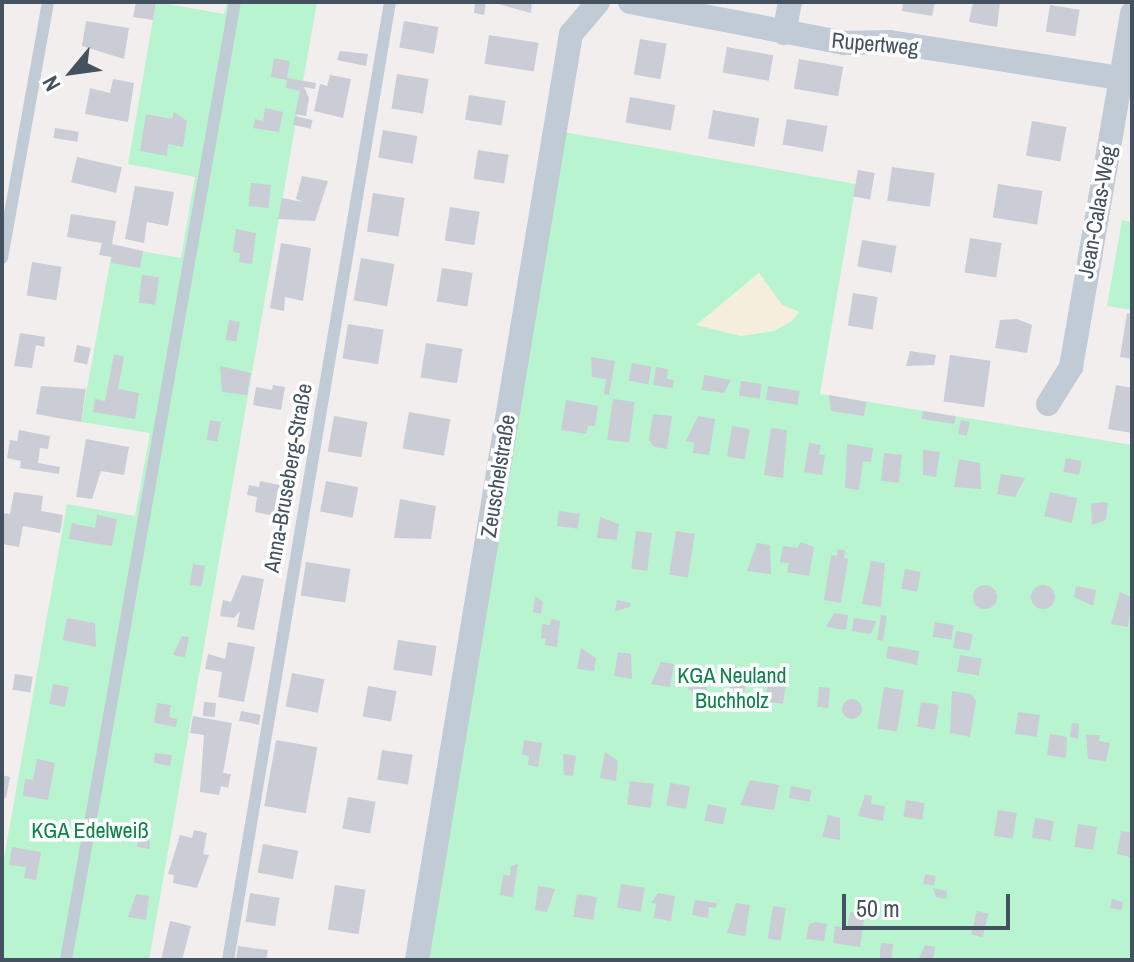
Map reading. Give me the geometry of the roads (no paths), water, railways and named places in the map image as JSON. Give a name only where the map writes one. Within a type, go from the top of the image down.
[{"type":"street","name":"Zeuschelstraße","points":[[417,960],[571,34],[598,2]]},
{"type":"street","name":"Rupertweg","points":[[630,2],[844,43],[890,42],[1120,78]]},
{"type":"street","points":[[784,33],[790,2]]},
{"type":"street","name":"Jean-Calas-Weg","points":[[1048,404],[1071,367],[1132,13]]},
{"type":"lane","points":[[2,258],[48,2]]},
{"type":"lane","points":[[66,960],[235,2]]},
{"type":"lane","name":"Anna-Bruseberg-Straße","points":[[228,960],[390,2]]},
{"type":"park label","name":"KGA Neuland Buchholz","points":[[732,688]]},
{"type":"park label","name":"KGA Edelweiß","points":[[90,831]]}]
